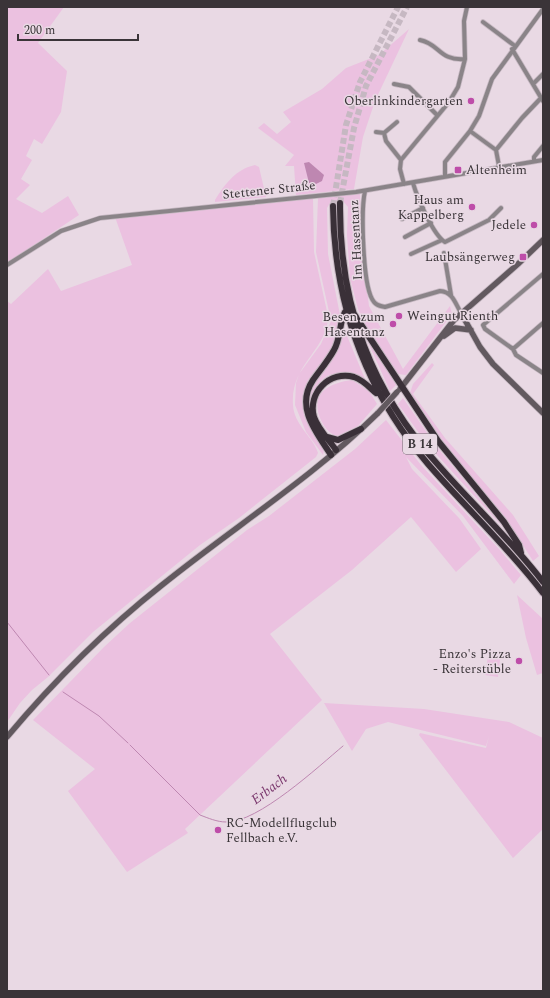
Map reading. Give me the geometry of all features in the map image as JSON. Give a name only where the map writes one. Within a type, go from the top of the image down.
[{"type":"highway","name":"B 14","points":[[340,203],[342,254],[349,312],[373,369],[405,424],[439,466],[521,555],[543,582]]},
{"type":"highway","name":"B 14","points":[[332,206],[335,255],[349,312],[360,356],[379,395],[395,421],[421,456],[509,551],[543,593]]},
{"type":"highway","points":[[330,455],[310,421],[306,399],[312,381],[334,350],[339,339],[343,317],[349,312],[358,319],[452,459],[504,522],[519,545],[521,555]]},
{"type":"highway","name":"B 14","points":[[336,450],[314,417],[313,409],[316,394],[327,381],[339,376],[353,377],[362,381],[379,395]]},
{"type":"highway","points":[[326,436],[338,440],[361,429]]},
{"type":"main road","points":[[7,737],[72,664],[125,615],[300,479],[361,429],[397,392],[461,313],[518,264],[543,240]]},
{"type":"main road","points":[[461,313],[480,347],[493,364],[543,413]]},
{"type":"main road","points":[[428,354],[448,333],[455,328],[471,330]]},
{"type":"street","points":[[404,184],[400,169],[401,160],[449,102],[458,87],[466,59],[464,21],[467,7]]},
{"type":"street","points":[[445,176],[445,162],[470,131],[479,116],[492,79],[543,9]]},
{"type":"street","points":[[483,22],[514,48],[542,100],[522,118],[496,150]]},
{"type":"street","points":[[420,40],[428,42],[446,57],[456,60],[466,59]]},
{"type":"street","points":[[533,84],[543,74]]},
{"type":"street","points":[[394,84],[409,87],[437,115]]},
{"type":"street","points":[[376,132],[384,133],[397,122]]},
{"type":"street","points":[[470,131],[496,150],[500,166]]},
{"type":"street","points":[[384,133],[386,142],[401,160]]},
{"type":"street","points":[[534,161],[534,157],[543,146]]},
{"type":"street","name":"Stettener Straße","points":[[7,265],[61,231],[100,218],[365,191],[500,166],[543,160]]},
{"type":"street","points":[[412,183],[423,208],[442,240]]},
{"type":"street","name":"Im Hasentanz","points":[[365,191],[362,201],[364,249],[367,278],[374,302],[379,306],[385,307],[440,291],[448,292],[451,295]]},
{"type":"street","points":[[402,219],[423,208]]},
{"type":"street","points":[[412,254],[442,240],[449,242],[489,220],[501,208]]},
{"type":"street","points":[[405,237],[431,223]]},
{"type":"street","points":[[444,253],[451,295],[461,313]]},
{"type":"street","points":[[543,274],[483,325],[486,329],[513,349],[516,355],[543,373]]},
{"type":"street","points":[[513,349],[543,323]]},
{"type":"shaded area","points":[[7,7],[64,7],[38,43],[67,71],[61,112],[42,144],[34,139],[26,156],[32,160],[21,179],[30,185],[16,199],[42,213],[68,196],[79,215],[7,263]]},
{"type":"shaded area","points":[[409,29],[375,101],[363,137],[354,189],[296,195],[294,166],[285,166],[294,155],[258,128],[264,123],[277,134],[291,122],[283,112],[322,89],[346,68],[379,55]]},
{"type":"shaded area","points":[[309,162],[324,175],[322,181],[316,184],[309,183],[304,163]]},
{"type":"shaded area","points":[[255,165],[259,167],[266,197],[215,202],[219,194],[232,178],[242,170]]},
{"type":"shaded area","points":[[360,193],[361,241],[369,306],[403,369],[450,306],[452,314],[406,375],[398,374],[366,327],[358,309],[350,278],[347,235],[348,207],[343,201],[331,201],[327,208],[328,254],[340,315],[337,337],[329,354],[308,380],[303,400],[304,416],[324,450],[323,455],[306,432],[295,405],[296,383],[299,374],[321,344],[331,321],[316,252],[318,198]]},
{"type":"shaded area","points":[[313,198],[314,252],[328,316],[326,328],[322,338],[297,379],[293,405],[294,412],[300,425],[316,447],[318,453],[316,457],[239,518],[200,545],[93,632],[48,677],[32,690],[20,703],[7,722],[7,301],[11,304],[48,269],[61,291],[132,265],[115,217]]},
{"type":"shaded area","points":[[345,331],[365,379],[346,373],[333,374],[322,380],[316,388],[311,404],[331,449],[313,423],[308,403],[313,385],[335,353]]},
{"type":"shaded area","points":[[365,336],[397,384],[390,391]]},
{"type":"shaded area","points":[[432,363],[434,365],[413,394],[445,438],[513,515],[539,556],[533,561],[505,517],[446,446],[410,393],[413,384]]},
{"type":"shaded area","points":[[352,380],[369,391],[377,404],[358,426],[337,436],[329,431],[323,424],[320,418],[318,402],[320,395],[330,386]]},
{"type":"shaded area","points":[[403,398],[437,447],[507,532],[426,443],[398,404]]},
{"type":"shaded area","points":[[386,420],[421,465],[500,550],[521,575],[514,584],[463,516],[406,457],[412,469],[459,518],[481,549],[456,572],[411,517],[352,570],[270,634],[322,700],[185,829],[188,833],[127,872],[68,791],[95,769],[33,720],[104,647],[130,623],[247,530],[269,516],[355,449]]},
{"type":"shaded area","points":[[517,595],[543,619],[543,673],[537,675],[526,638]]},
{"type":"shaded area","points":[[489,650],[501,652],[498,677],[485,675]]},
{"type":"shaded area","points":[[324,703],[424,709],[509,722],[543,738],[543,829],[513,858],[419,735],[420,733],[486,748],[489,736],[486,746],[388,722],[366,729],[352,751]]},
{"type":"waterway","name":"Erbach","points":[[7,622],[49,675]]},
{"type":"waterway","name":"Erbach","points":[[63,692],[99,716],[128,743]]},
{"type":"waterway","name":"Erbach","points":[[130,745],[200,815],[216,821],[226,822],[239,820],[271,804],[288,792],[343,746]]},
{"type":"tunnel","points":[[333,206],[346,125],[360,82],[398,7]]},
{"type":"tunnel","points":[[340,203],[354,128],[366,86],[407,7]]},
{"type":"place","name":"Oberlinkindergarten","points":[[471,101]]},
{"type":"place","name":"Altenheim","points":[[458,170]]},
{"type":"place","name":"Haus am Kappelberg","points":[[472,207]]},
{"type":"place","name":"Jedele","points":[[534,225]]},
{"type":"place","name":"Laubsängerweg","points":[[523,257]]},
{"type":"place","name":"Weingut Rienth","points":[[399,316]]},
{"type":"place","name":"Besen zum Hasentanz","points":[[393,324]]},
{"type":"place","name":"Enzo's Pizza - Reiterstüble","points":[[519,661]]},
{"type":"place","name":"RC-Modellflugclub Fellbach e.V.","points":[[218,830]]}]
